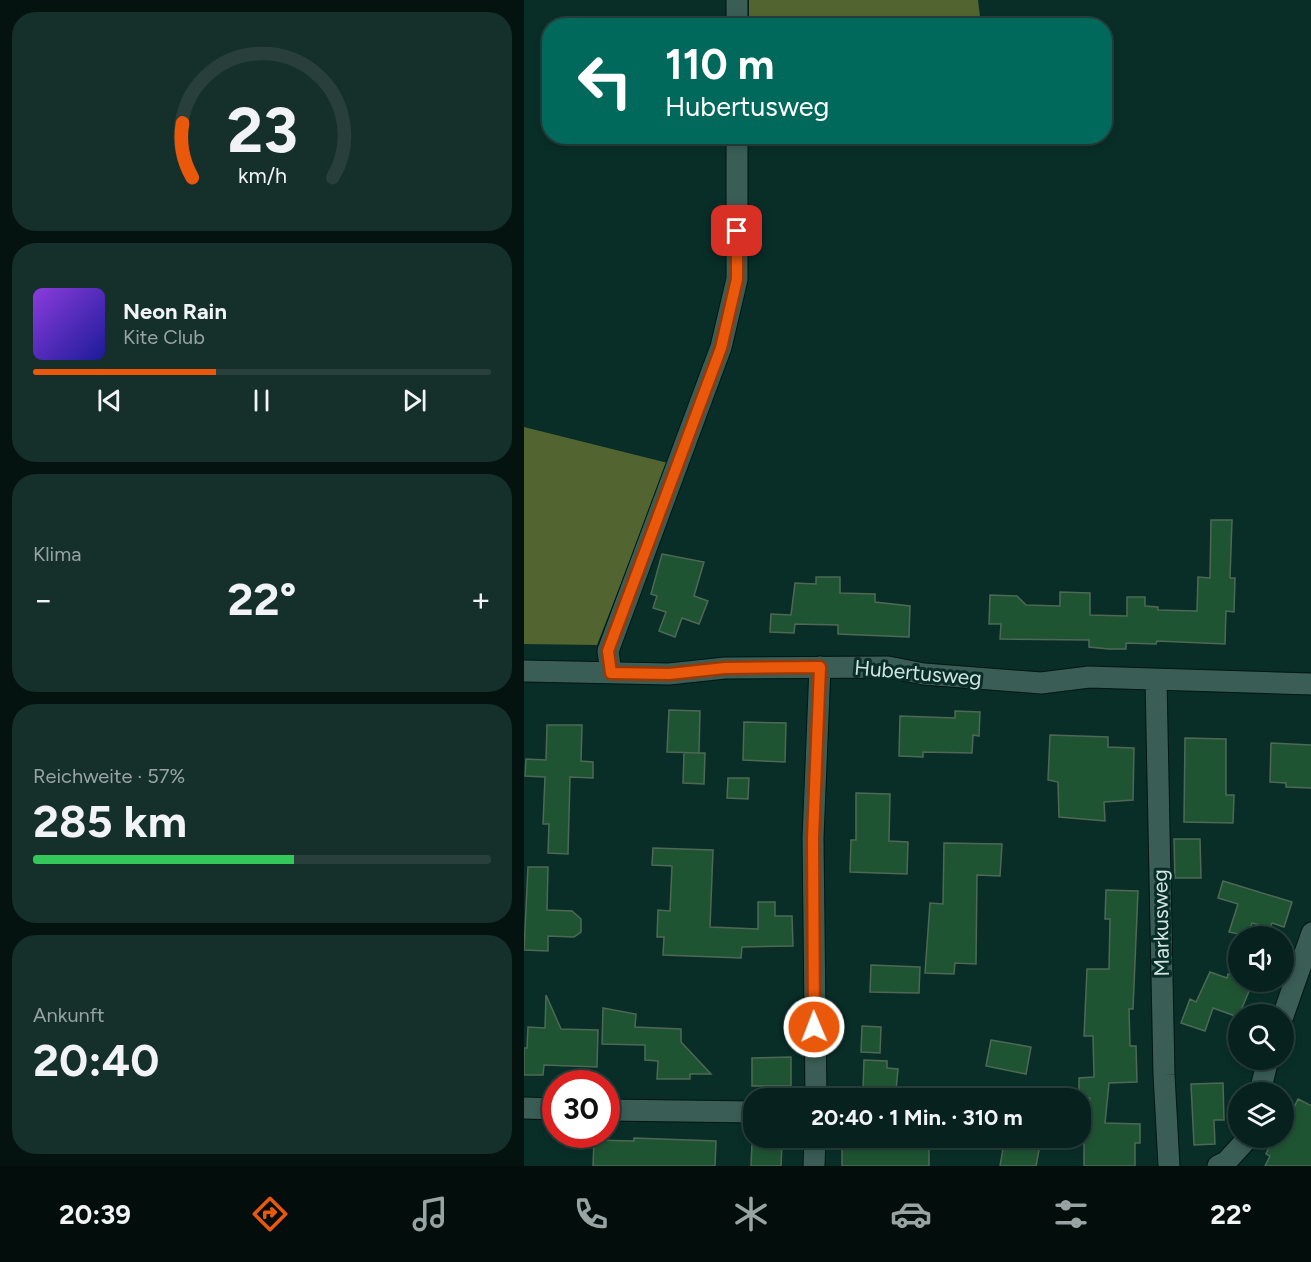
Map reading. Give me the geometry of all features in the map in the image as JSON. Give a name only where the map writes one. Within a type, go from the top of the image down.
[{"type":"street","points":[[737,0],[737,18]]},
{"type":"street","points":[[611,673],[608,651],[721,348],[737,279],[737,144]]},
{"type":"street","points":[[816,1088],[813,838],[820,667]]},
{"type":"street","name":"Hubertusweg","points":[[524,670],[669,674],[725,668],[888,667],[924,674],[1042,684],[1089,677],[1312,684]]},
{"type":"street","name":"Markusweg","points":[[1156,680],[1164,1075],[1169,1166]]},
{"type":"street","points":[[1287,1004],[1312,933]]},
{"type":"street","points":[[524,1108],[542,1109]]},
{"type":"street","points":[[620,1110],[743,1112]]},
{"type":"street","points":[[814,1166],[815,1148]]},
{"type":"street","points":[[1218,1166],[1226,1162],[1239,1148]]},
{"type":"green space","points":[[749,0],[978,0],[980,18],[749,18]]},
{"type":"green space","points":[[524,427],[668,463],[597,645],[524,644]]},
{"type":"building","points":[[1211,520],[1232,520],[1230,578],[1235,578],[1234,612],[1226,611],[1225,644],[1157,641],[1156,644],[1126,643],[1126,649],[1109,649],[1089,647],[1089,640],[1000,639],[1001,624],[989,624],[990,595],[1017,596],[1026,605],[1060,606],[1060,592],[1090,593],[1090,615],[1127,616],[1127,597],[1145,597],[1145,606],[1158,607],[1158,610],[1197,611],[1198,577],[1210,578]]},
{"type":"building","points":[[662,554],[704,562],[694,596],[708,601],[699,624],[682,618],[675,637],[659,631],[666,612],[653,608],[657,596],[651,594]]},
{"type":"building","points":[[816,577],[840,577],[840,593],[875,594],[875,602],[910,606],[909,637],[838,634],[838,625],[795,624],[794,633],[770,632],[771,614],[791,615],[795,583],[816,584]]},
{"type":"building","points":[[669,710],[700,711],[699,753],[667,752]]},
{"type":"building","points":[[955,711],[980,712],[979,736],[973,735],[972,753],[923,752],[923,757],[899,756],[900,716],[955,718]]},
{"type":"building","points":[[744,722],[786,723],[785,762],[743,760]]},
{"type":"building","points":[[547,725],[582,725],[581,761],[593,762],[593,778],[570,777],[568,854],[548,853],[549,824],[543,824],[545,777],[525,776],[526,759],[546,760]]},
{"type":"building","points":[[1050,735],[1108,737],[1108,747],[1134,748],[1133,800],[1104,802],[1105,821],[1059,817],[1058,782],[1048,780]]},
{"type":"building","points":[[1185,738],[1226,739],[1226,795],[1234,795],[1233,823],[1184,822]]},
{"type":"building","points":[[1271,743],[1312,745],[1312,788],[1286,787],[1286,783],[1270,782]]},
{"type":"building","points":[[684,753],[705,753],[704,784],[683,783]]},
{"type":"building","points":[[728,778],[749,778],[748,799],[727,798]]},
{"type":"building","points":[[856,793],[890,794],[889,841],[908,842],[907,874],[850,872],[851,840],[856,840]]},
{"type":"building","points":[[1174,839],[1200,839],[1201,878],[1175,878]]},
{"type":"building","points":[[944,843],[1002,844],[1000,876],[977,875],[976,964],[955,963],[954,974],[925,973],[930,903],[943,904]]},
{"type":"building","points":[[653,848],[713,850],[710,927],[758,929],[758,902],[775,902],[775,916],[792,916],[793,946],[742,947],[741,958],[663,955],[664,937],[657,937],[658,910],[670,911],[672,866],[652,865]]},
{"type":"building","points":[[528,867],[548,867],[547,910],[572,911],[581,919],[581,932],[574,937],[548,936],[548,951],[524,950]]},
{"type":"building","points":[[1223,881],[1292,902],[1284,926],[1272,923],[1271,926],[1263,926],[1252,923],[1251,926],[1231,926],[1238,904],[1218,898]]},
{"type":"building","points":[[1106,890],[1138,891],[1133,1009],[1129,1009],[1130,1046],[1136,1046],[1137,1082],[1109,1083],[1105,1123],[1140,1124],[1140,1143],[1135,1143],[1135,1166],[1084,1166],[1084,1148],[1091,1148],[1091,1088],[1079,1088],[1079,1078],[1094,1077],[1093,1036],[1084,1036],[1087,969],[1109,969],[1110,919],[1105,919]]},
{"type":"building","points":[[871,965],[920,967],[919,993],[870,992]]},
{"type":"building","points":[[1210,972],[1227,978],[1228,974],[1228,992],[1249,992],[1244,1004],[1228,1004],[1228,1013],[1213,1008],[1205,1031],[1181,1023],[1190,999],[1196,1002]]},
{"type":"building","points":[[546,995],[561,1029],[598,1030],[597,1067],[544,1065],[542,1075],[524,1075],[524,1048],[527,1048],[528,1027],[545,1028]]},
{"type":"building","points":[[603,1008],[636,1014],[635,1027],[681,1029],[681,1042],[711,1074],[690,1074],[690,1079],[657,1079],[658,1061],[645,1060],[645,1045],[602,1044]]},
{"type":"building","points":[[862,1026],[881,1027],[880,1053],[861,1052]]},
{"type":"building","points":[[991,1040],[1031,1047],[1026,1074],[986,1066]]},
{"type":"building","points":[[791,1057],[791,1086],[752,1086],[752,1058]]},
{"type":"building","points":[[864,1060],[887,1061],[887,1068],[898,1069],[896,1088],[863,1088]]},
{"type":"building","points":[[1223,1083],[1224,1120],[1214,1120],[1215,1144],[1194,1145],[1191,1084]]},
{"type":"building","points":[[1298,1099],[1312,1106],[1312,1166],[1265,1166],[1270,1156],[1266,1154],[1269,1148],[1294,1148],[1294,1107]]},
{"type":"building","points":[[634,1138],[716,1141],[715,1166],[593,1166],[594,1148],[620,1148],[620,1141],[634,1141]]},
{"type":"building","points":[[752,1148],[782,1148],[781,1166],[751,1166]]},
{"type":"building","points":[[842,1148],[929,1149],[929,1166],[842,1166]]},
{"type":"building","points":[[1003,1148],[1039,1148],[1036,1166],[1000,1166]]},
{"type":"route","points":[[737,231],[737,279],[721,348],[608,651],[611,673],[669,674],[725,668],[820,667],[813,838],[814,1027]]}]
